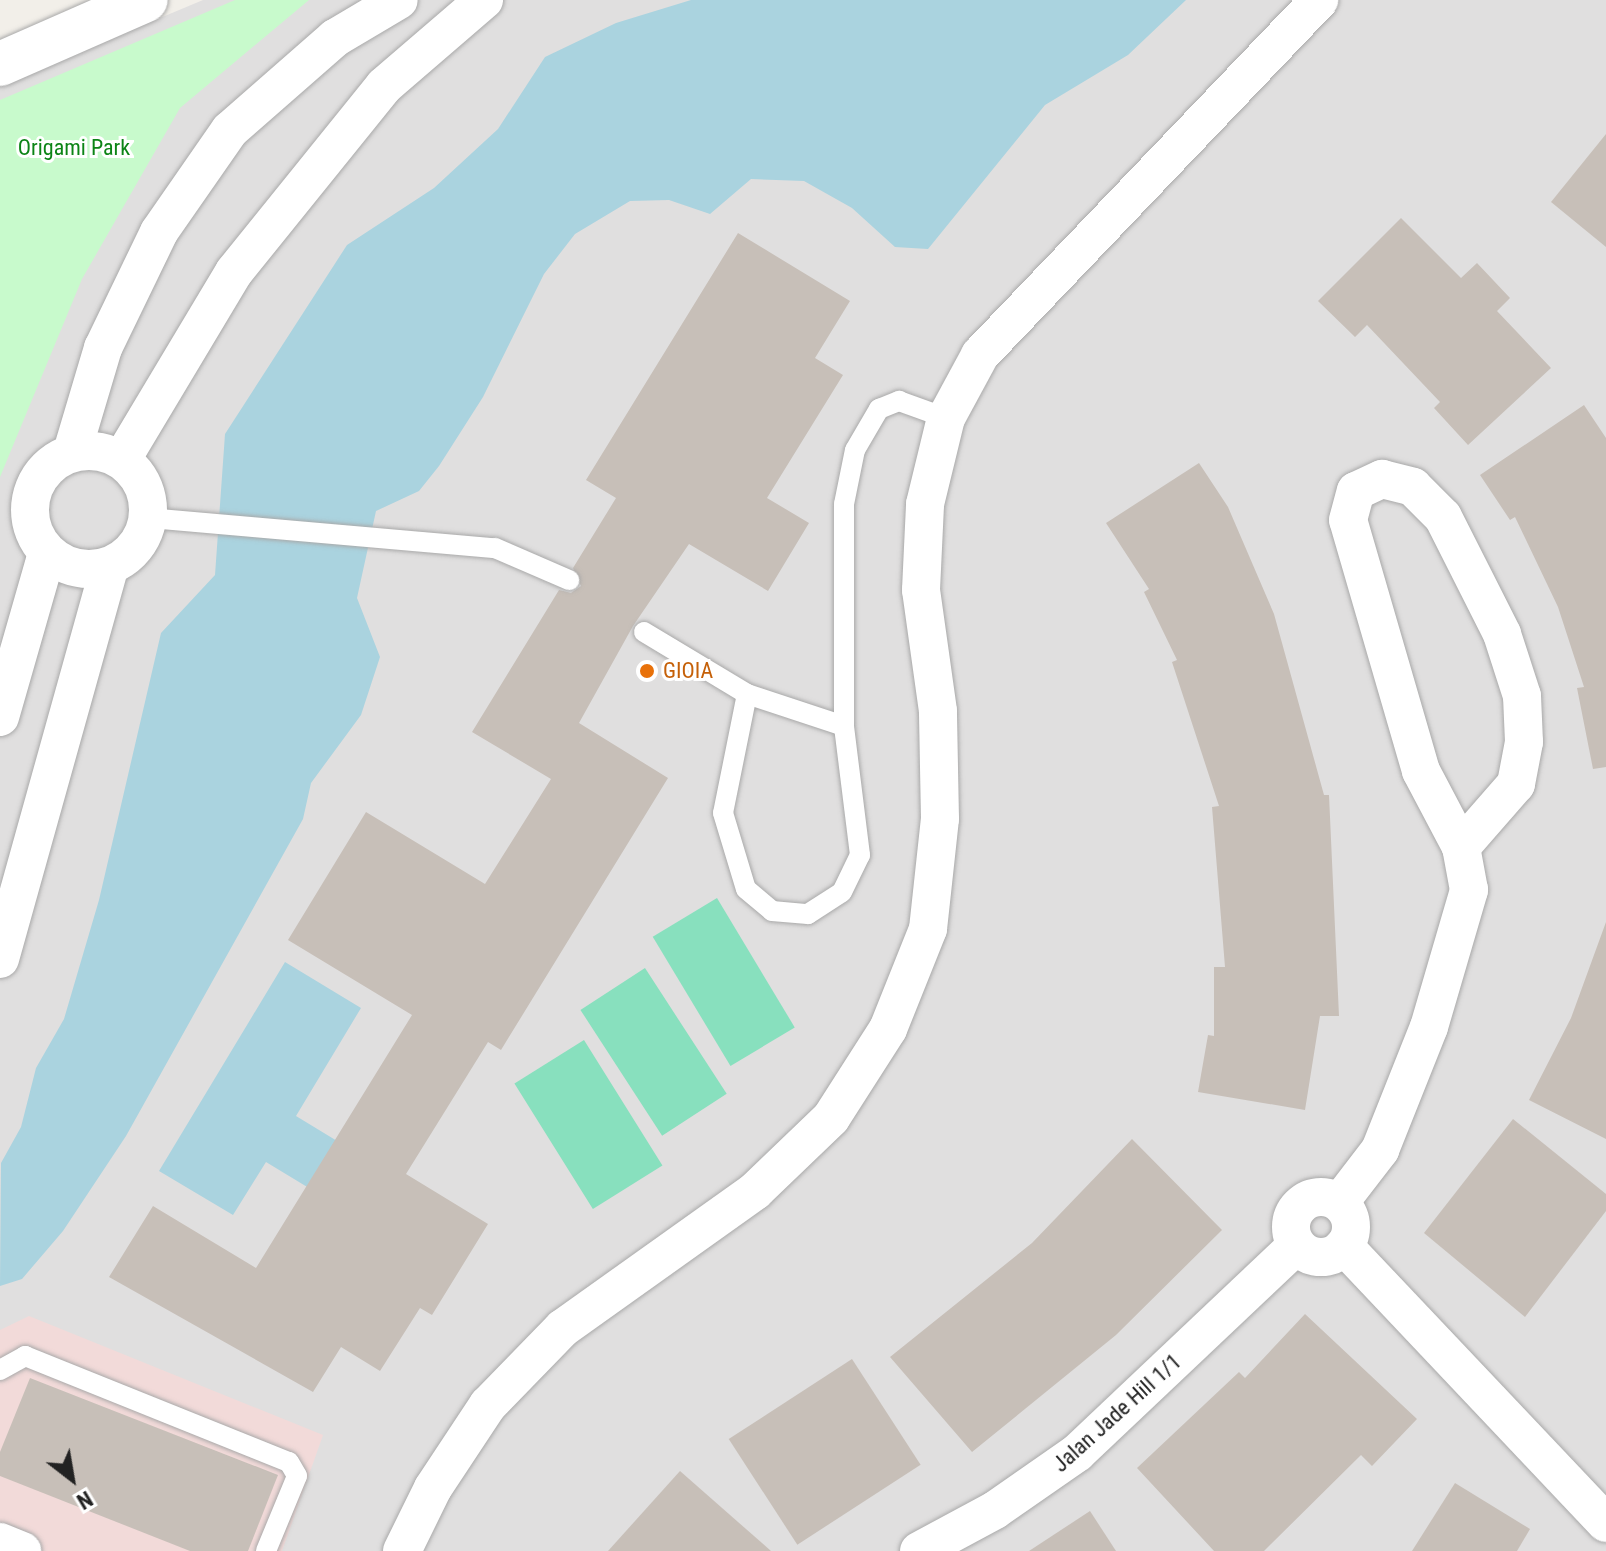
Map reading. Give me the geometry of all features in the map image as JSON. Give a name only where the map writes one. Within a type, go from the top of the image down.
[{"type":"street","points":[[0,64],[146,0]]},
{"type":"street","points":[[72,452],[103,348],[159,232],[230,130],[335,38],[399,0]]},
{"type":"street","points":[[122,459],[234,272],[384,86],[484,0]]},
{"type":"street","points":[[402,1551],[433,1488],[488,1405],[563,1328],[755,1191],[831,1118],[888,1029],[928,929],[940,819],[938,711],[921,590],[925,504],[946,418],[980,355],[1319,0]]},
{"type":"street","points":[[98,450],[122,459],[164,520],[110,566],[88,570],[47,553],[33,532],[29,508],[35,484],[50,464],[72,452],[98,450]]},
{"type":"street","points":[[1340,1202],[1380,1150],[1429,1027],[1469,890],[1461,847],[1421,771],[1357,561],[1348,520],[1356,491],[1382,479],[1413,487],[1443,517],[1496,620],[1522,696],[1524,742],[1516,784],[1461,847]]},
{"type":"street","points":[[0,717],[47,553]]},
{"type":"street","points":[[0,959],[110,566]]},
{"type":"street","points":[[1320,1196],[1340,1202],[1351,1230],[1344,1246],[1329,1256],[1295,1247],[1293,1215],[1304,1202],[1320,1196]]},
{"type":"street","points":[[1344,1246],[1606,1523]]},
{"type":"street","name":"Jalan Jade Hill 1/1","points":[[919,1551],[995,1510],[1077,1453],[1295,1247]]},
{"type":"street","points":[[0,1542],[22,1551]]},
{"type":"lane","points":[[747,694],[723,813],[746,889],[772,911],[808,914],[842,892],[860,855],[844,726],[844,504],[855,450],[879,409],[899,401],[946,418]]},
{"type":"lane","points":[[164,520],[495,548],[569,580]]},
{"type":"lane","points":[[644,632],[747,694],[844,726]]},
{"type":"lane","points":[[0,1370],[25,1356],[289,1462],[297,1476],[266,1551]]},
{"type":"shaded area","points":[[203,0],[1606,0],[1606,1551],[0,1551],[0,85]]},
{"type":"shaded area","points":[[29,1316],[323,1435],[282,1551],[0,1551],[0,1330]]},
{"type":"green space","name":"Origami Park","points":[[235,0],[309,0],[180,108],[82,279],[0,477],[0,100]]},
{"type":"green space","points":[[717,898],[795,1027],[730,1066],[653,937]]},
{"type":"green space","points":[[645,968],[727,1094],[662,1136],[580,1010]]},
{"type":"green space","points":[[584,1040],[662,1166],[593,1209],[514,1083]]},
{"type":"water","points":[[691,0],[1186,0],[1128,55],[1045,105],[928,249],[895,247],[852,208],[804,181],[751,179],[710,214],[669,200],[630,201],[575,234],[544,274],[483,397],[439,466],[419,491],[376,511],[357,598],[380,657],[361,715],[311,783],[303,819],[126,1136],[63,1231],[22,1279],[0,1286],[1,1163],[21,1127],[36,1068],[64,1019],[99,900],[161,633],[215,575],[225,434],[347,245],[434,188],[498,129],[545,57],[616,23]]},
{"type":"water","points":[[285,962],[361,1008],[296,1116],[393,1175],[365,1222],[266,1162],[233,1215],[159,1171]]},
{"type":"building","points":[[1606,134],[1606,247],[1551,202]]},
{"type":"building","points":[[1401,218],[1461,278],[1477,263],[1510,298],[1497,311],[1551,368],[1468,445],[1434,408],[1440,402],[1367,325],[1355,337],[1318,301]]},
{"type":"building","points":[[738,233],[850,301],[815,358],[843,375],[767,498],[809,523],[768,591],[689,544],[633,626],[579,723],[668,778],[501,1050],[488,1042],[406,1174],[488,1224],[432,1315],[420,1308],[380,1371],[341,1347],[313,1392],[109,1277],[153,1206],[256,1268],[412,1015],[288,940],[366,812],[485,884],[551,779],[472,732],[559,590],[571,593],[581,586],[573,568],[616,498],[586,480]]},
{"type":"building","points":[[1584,405],[1606,438],[1606,767],[1593,769],[1577,688],[1584,687],[1558,607],[1515,517],[1510,520],[1480,475]]},
{"type":"building","points":[[1199,463],[1228,507],[1274,614],[1324,795],[1329,795],[1339,1016],[1320,1016],[1305,1110],[1198,1092],[1208,1035],[1214,1036],[1214,967],[1225,967],[1212,807],[1219,806],[1172,662],[1177,660],[1144,592],[1149,589],[1106,523]]},
{"type":"building","points":[[1606,922],[1606,1139],[1529,1100],[1571,1018]]},
{"type":"building","points":[[1513,1119],[1606,1194],[1606,1211],[1525,1317],[1424,1233]]},
{"type":"building","points":[[1132,1139],[1222,1230],[1116,1335],[972,1452],[890,1357],[1032,1243]]},
{"type":"building","points":[[1305,1314],[1417,1419],[1372,1466],[1361,1455],[1264,1551],[1214,1551],[1137,1468],[1239,1372],[1245,1378]]},
{"type":"building","points":[[852,1359],[921,1465],[797,1545],[729,1439]]},
{"type":"building","points":[[30,1378],[278,1475],[248,1551],[190,1551],[0,1476],[0,1452]]},
{"type":"building","points":[[680,1471],[771,1551],[608,1551]]},
{"type":"building","points":[[1455,1483],[1530,1529],[1517,1551],[1412,1551]]},
{"type":"building","points":[[1090,1511],[1116,1551],[1029,1551]]},
{"type":"place","name":"GIOIA","points":[[647,671]]}]
